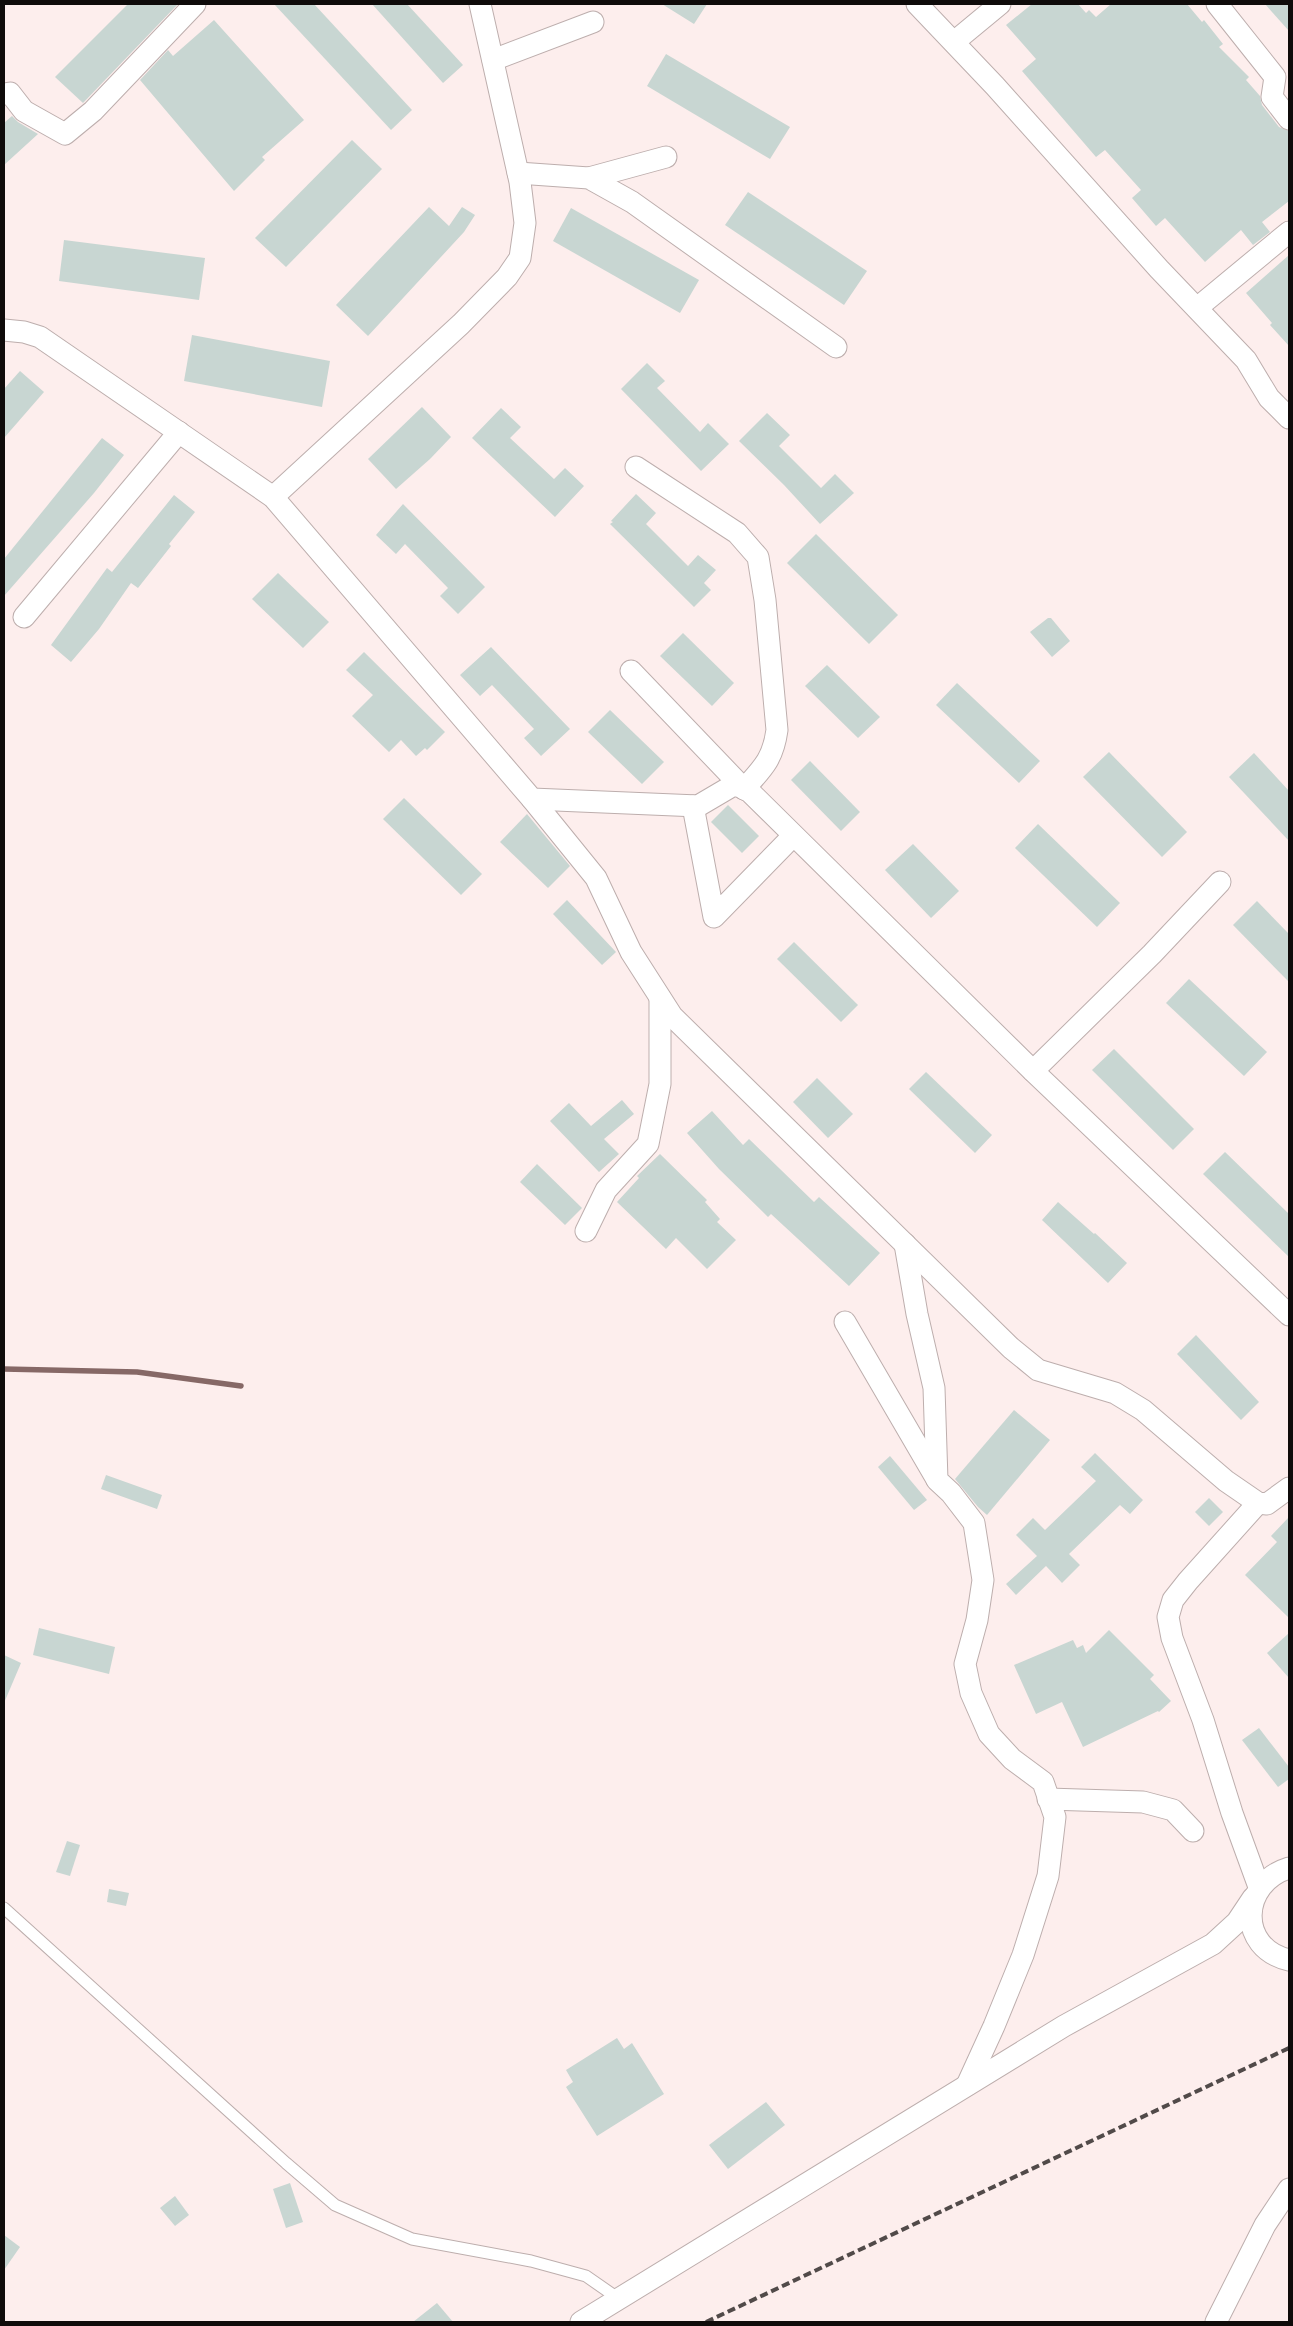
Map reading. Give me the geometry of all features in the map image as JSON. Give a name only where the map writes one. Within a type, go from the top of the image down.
[{"type":"street","points":[[4,94],[10,93],[24,111],[65,134],[93,111],[195,4]]},
{"type":"street","points":[[273,497],[461,324],[507,277],[520,258],[525,223],[518,173],[480,4]]},
{"type":"street","points":[[917,4],[954,42],[1158,270],[1246,360],[1269,398],[1289,418]]},
{"type":"street","points":[[954,42],[1000,4]]},
{"type":"street","points":[[1217,4],[1275,77],[1272,97],[1289,119]]},
{"type":"street","points":[[492,60],[593,22]]},
{"type":"street","points":[[518,173],[589,178],[666,156]]},
{"type":"street","points":[[589,178],[632,202],[836,347]]},
{"type":"street","points":[[1197,308],[1289,232]]},
{"type":"street","points":[[4,330],[24,332],[40,337],[273,497],[532,799],[596,878],[631,952],[672,1016],[1011,1348],[1038,1370],[1115,1394],[1136,1406],[1226,1481],[1258,1503],[1267,1504],[1289,1488]]},
{"type":"street","points":[[24,617],[179,432]]},
{"type":"street","points":[[636,468],[736,533],[758,557],[765,600],[777,730],[774,748],[768,763],[744,789]]},
{"type":"street","points":[[631,671],[744,789],[1033,1071],[1289,1315]]},
{"type":"street","points":[[532,799],[698,806],[732,786],[744,789]]},
{"type":"street","points":[[693,806],[714,917],[793,836]]},
{"type":"street","points":[[1033,1071],[1152,954],[1220,882]]},
{"type":"street","points":[[586,1231],[606,1190],[648,1144],[660,1084],[660,998]]},
{"type":"street","points":[[905,1244],[917,1314],[934,1388],[937,1480]]},
{"type":"street","points":[[845,1322],[937,1480],[952,1493],[974,1523],[983,1580],[977,1620],[965,1664],[971,1694],[989,1734],[1012,1759],[1043,1782],[1055,1817],[1048,1876],[1023,1955],[967,2085]]},
{"type":"street","points":[[1258,1503],[1188,1580],[1173,1600],[1168,1617],[1172,1638],[1203,1720],[1256,1893],[1252,1922],[1255,1934],[1271,1952],[1289,1960]]},
{"type":"street","points":[[1048,1799],[1143,1802],[1173,1810],[1193,1831]]},
{"type":"street","points":[[581,2322],[1064,2026],[1213,1944],[1237,1922],[1256,1893],[1272,1875],[1289,1868]]},
{"type":"street","points":[[1213,1944],[1242,1942],[1262,1944]]},
{"type":"street","points":[[1216,2322],[1265,2225],[1289,2189]]},
{"type":"lane","points":[[4,1908],[335,2205],[412,2239],[531,2261],[586,2276],[619,2299]]},
{"type":"building","points":[[128,4],[178,4],[83,103],[55,77]]},
{"type":"building","points":[[274,4],[314,4],[412,110],[391,130]]},
{"type":"building","points":[[372,4],[407,4],[463,65],[443,83]]},
{"type":"building","points":[[662,4],[707,4],[694,24]]},
{"type":"building","points":[[1032,4],[1078,4],[1086,13],[1089,10],[1096,17],[1111,4],[1187,4],[1202,22],[1204,20],[1223,44],[1219,47],[1249,77],[1246,80],[1260,96],[1262,105],[1279,127],[1289,131],[1289,201],[1262,222],[1270,232],[1253,245],[1241,230],[1205,262],[1165,218],[1156,226],[1132,198],[1141,190],[1105,150],[1096,157],[1022,71],[1036,59],[1006,25]]},
{"type":"building","points":[[1265,4],[1289,4],[1289,31]]},
{"type":"building","points":[[214,20],[304,120],[262,157],[265,160],[234,191],[140,80],[168,50],[173,56]]},
{"type":"building","points":[[666,54],[790,127],[770,159],[647,86]]},
{"type":"building","points":[[12,116],[18,122],[38,134],[4,165],[4,123]]},
{"type":"building","points":[[352,140],[382,169],[286,267],[255,238]]},
{"type":"building","points":[[748,192],[867,271],[844,305],[725,225]]},
{"type":"building","points":[[429,207],[449,226],[462,207],[475,215],[464,232],[368,336],[336,305]]},
{"type":"building","points":[[571,208],[699,280],[680,313],[553,241]]},
{"type":"building","points":[[64,240],[205,258],[199,300],[59,281]]},
{"type":"building","points":[[1289,255],[1289,346],[1270,325],[1272,323],[1246,293]]},
{"type":"building","points":[[192,335],[330,361],[322,407],[184,381]]},
{"type":"building","points":[[647,363],[665,381],[657,388],[700,432],[708,423],[729,444],[701,471],[621,389]]},
{"type":"building","points":[[20,371],[44,392],[4,438],[4,389]]},
{"type":"building","points":[[422,407],[451,437],[430,459],[396,489],[368,459]]},
{"type":"building","points":[[501,408],[521,427],[510,438],[554,479],[565,468],[584,486],[555,517],[472,438]]},
{"type":"building","points":[[767,413],[790,435],[779,446],[821,488],[835,474],[854,493],[820,524],[739,441]]},
{"type":"building","points":[[102,438],[124,455],[94,493],[4,596],[4,559]]},
{"type":"building","points":[[636,494],[656,513],[646,524],[688,566],[698,555],[716,570],[704,583],[711,590],[694,607],[610,524]]},
{"type":"building","points":[[174,495],[195,512],[169,544],[171,546],[138,588],[131,583],[99,629],[71,662],[51,645],[107,568],[112,572]]},
{"type":"building","points":[[403,504],[485,587],[458,614],[440,596],[448,588],[405,544],[396,554],[376,535]]},
{"type":"building","points":[[816,534],[898,615],[869,644],[787,563]]},
{"type":"building","points":[[278,573],[329,622],[303,648],[252,599]]},
{"type":"building","points":[[1048,618],[1051,618],[1070,641],[1052,657],[1030,632]]},
{"type":"building","points":[[683,633],[734,683],[712,706],[660,656]]},
{"type":"building","points":[[491,647],[570,729],[541,756],[524,738],[534,729],[492,685],[480,696],[460,675]]},
{"type":"building","points":[[364,652],[445,732],[427,750],[425,748],[416,756],[401,740],[389,752],[352,716],[373,695],[346,670]]},
{"type":"building","points":[[827,665],[880,717],[858,738],[805,686]]},
{"type":"building","points":[[957,683],[1040,761],[1019,783],[936,705]]},
{"type":"building","points":[[610,710],[664,762],[642,784],[588,732]]},
{"type":"building","points":[[1109,752],[1187,832],[1162,857],[1083,777]]},
{"type":"building","points":[[1254,753],[1289,791],[1289,841],[1229,777]]},
{"type":"building","points":[[810,761],[860,812],[841,831],[791,780]]},
{"type":"building","points":[[404,798],[482,874],[461,895],[383,819]]},
{"type":"building","points":[[728,805],[759,836],[742,853],[711,822]]},
{"type":"building","points":[[527,814],[570,866],[548,888],[500,842]]},
{"type":"building","points":[[1038,824],[1120,903],[1097,927],[1015,848]]},
{"type":"building","points":[[913,844],[959,891],[931,918],[885,870]]},
{"type":"building","points":[[567,900],[616,952],[602,965],[553,914]]},
{"type":"building","points":[[1257,901],[1289,934],[1289,982],[1233,925]]},
{"type":"building","points":[[794,942],[858,1005],[841,1022],[777,959]]},
{"type":"building","points":[[1189,979],[1267,1052],[1244,1076],[1166,1003]]},
{"type":"building","points":[[1114,1049],[1194,1129],[1173,1150],[1092,1070]]},
{"type":"building","points":[[926,1072],[992,1135],[975,1153],[909,1089]]},
{"type":"building","points":[[817,1078],[853,1114],[828,1138],[793,1102]]},
{"type":"building","points":[[622,1100],[634,1114],[604,1139],[619,1154],[599,1172],[550,1121],[569,1103],[591,1126]]},
{"type":"building","points":[[712,1111],[743,1145],[749,1139],[814,1202],[819,1197],[880,1253],[849,1286],[771,1214],[768,1217],[719,1169],[687,1133]]},
{"type":"building","points":[[1225,1152],[1289,1214],[1289,1257],[1203,1174]]},
{"type":"building","points":[[660,1154],[707,1200],[705,1202],[720,1219],[717,1222],[736,1240],[707,1269],[676,1238],[666,1249],[617,1202],[639,1178],[637,1176]]},
{"type":"building","points":[[537,1164],[582,1208],[565,1225],[520,1182]]},
{"type":"building","points":[[1058,1202],[1127,1263],[1108,1283],[1042,1220]]},
{"type":"building","points":[[1196,1335],[1259,1402],[1241,1420],[1177,1354]]},
{"type":"building","points":[[1014,1410],[1050,1440],[987,1515],[955,1479]]},
{"type":"building","points":[[1095,1453],[1143,1500],[1130,1514],[1120,1505],[1069,1554],[1080,1565],[1062,1583],[1046,1566],[1016,1595],[1006,1584],[1037,1556],[1016,1535],[1033,1518],[1045,1530],[1096,1481],[1081,1467]]},
{"type":"building","points":[[890,1456],[927,1500],[914,1510],[878,1467]]},
{"type":"building","points":[[106,1475],[162,1495],[157,1509],[101,1489]]},
{"type":"building","points":[[1209,1498],[1223,1512],[1209,1526],[1195,1512]]},
{"type":"building","points":[[1289,1517],[1289,1618],[1245,1575],[1277,1542],[1271,1536]]},
{"type":"building","points":[[39,1628],[115,1647],[109,1674],[33,1655]]},
{"type":"building","points":[[1109,1630],[1154,1675],[1150,1679],[1171,1701],[1159,1712],[1083,1747],[1062,1702],[1036,1714],[1014,1665],[1073,1640],[1077,1648],[1083,1645],[1086,1653]]},
{"type":"building","points":[[1289,1633],[1289,1678],[1267,1653]]},
{"type":"building","points":[[4,1655],[21,1663],[4,1703]]},
{"type":"building","points":[[1259,1728],[1289,1767],[1289,1779],[1278,1787],[1242,1740]]},
{"type":"building","points":[[67,1841],[80,1845],[70,1876],[56,1872]]},
{"type":"building","points":[[109,1889],[129,1893],[126,1906],[107,1902]]},
{"type":"building","points":[[617,2038],[624,2049],[632,2043],[664,2094],[597,2136],[566,2087],[573,2082],[566,2070]]},
{"type":"building","points":[[766,2102],[785,2125],[728,2169],[709,2145]]},
{"type":"building","points":[[290,2183],[303,2222],[286,2228],[273,2189]]},
{"type":"building","points":[[175,2196],[189,2215],[175,2226],[160,2208]]},
{"type":"building","points":[[4,2235],[20,2247],[4,2270]]},
{"type":"building","points":[[437,2303],[453,2322],[413,2322]]},
{"type":"waterway","points":[[4,1369],[137,1372],[241,1386]]},
{"type":"railway","points":[[706,2322],[1289,2048]]}]
